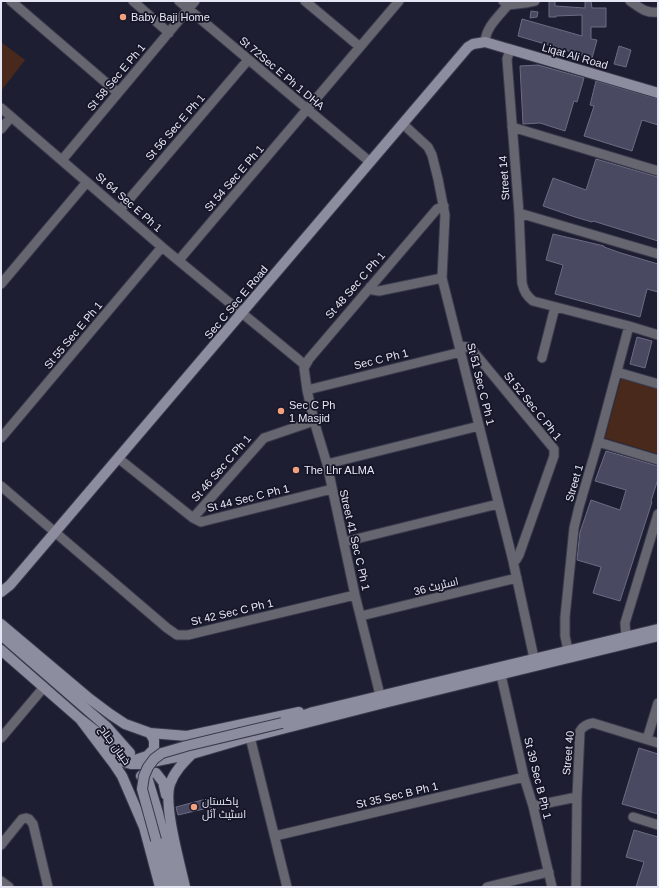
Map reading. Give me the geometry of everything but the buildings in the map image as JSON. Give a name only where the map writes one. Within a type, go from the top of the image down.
[{"type":"main road","name":"Liqat Ali Road","points":[[485,42],[658,93]]},
{"type":"main road","name":"Sec C Sec E Road","points":[[1,592],[10,585],[468,47],[473,44],[485,42]]},
{"type":"main road","name":"Sec C Sec E Road","points":[[1,600],[6,594],[10,585]]},
{"type":"main road","points":[[1,624],[110,714],[125,724],[150,733],[187,736],[295,712],[313,712]]},
{"type":"main road","points":[[168,887],[142,789],[144,776],[148,767],[154,759],[162,753],[282,723],[313,712],[380,695],[658,629]]},
{"type":"main road","name":"خیبان جناح","points":[[1,635],[107,727],[130,758]]},
{"type":"main road","points":[[130,758],[142,764],[192,754],[250,738],[658,636]]},
{"type":"main road","name":"خیبان جناح","points":[[1,650],[80,719],[122,776],[144,827],[160,887]]},
{"type":"main road","points":[[80,719],[107,740],[124,762],[130,758],[134,760],[147,756],[152,751],[155,742],[150,733]]},
{"type":"main road","points":[[185,887],[169,805],[169,788],[172,779],[182,764],[192,754]]},
{"type":"main road","points":[[144,827],[144,813],[138,790],[140,779],[144,772],[153,772],[161,778],[169,805]]},
{"type":"main road","points":[[147,777],[158,813],[176,887]]},
{"type":"street","points":[[11,1],[118,93]]},
{"type":"street","points":[[133,1],[168,33]]},
{"type":"street","name":"St 72Sec E Ph 1 DHA","points":[[179,1],[370,162]]},
{"type":"street","name":"St 58 Sec E Ph 1","points":[[62,160],[195,1]]},
{"type":"street","points":[[305,1],[360,47]]},
{"type":"street","name":"St 54 Sec E Ph 1","points":[[179,260],[399,1]]},
{"type":"street","points":[[485,42],[488,29],[505,3],[535,1]]},
{"type":"street","points":[[630,1],[644,10],[658,12]]},
{"type":"street","name":"Street 14","points":[[510,50],[508,59],[523,290],[527,296],[534,301],[555,307]]},
{"type":"street","name":"St 56 Sec E Ph 1","points":[[120,210],[248,60]]},
{"type":"street","name":"St 64 Sec E Ph 1","points":[[1,108],[162,247],[305,365]]},
{"type":"street","points":[[1,129],[11,117]]},
{"type":"street","name":"St 51 Sec C Ph 1","points":[[403,124],[428,147],[432,154],[445,215],[442,278],[513,561],[534,658]]},
{"type":"street","points":[[512,127],[658,171]]},
{"type":"street","points":[[1,284],[87,182]]},
{"type":"street","name":"St 48 Sec C Ph 1","points":[[305,365],[437,209],[444,206]]},
{"type":"street","points":[[518,213],[658,254]]},
{"type":"street","name":"St 55 Sec E Ph 1","points":[[1,438],[162,247]]},
{"type":"street","points":[[370,287],[373,290],[379,291],[442,278]]},
{"type":"street","points":[[542,358],[555,307],[658,335]]},
{"type":"street","name":"Street 1","points":[[568,650],[565,636],[565,617],[574,528],[629,326]]},
{"type":"street","name":"St 52 Sec C Ph 1","points":[[460,349],[468,347],[473,351],[554,449],[554,456],[519,556],[513,561]]},
{"type":"street","name":"Sec C Ph 1","points":[[307,390],[460,349]]},
{"type":"street","points":[[305,365],[304,372],[307,390]]},
{"type":"street","points":[[617,372],[658,384]]},
{"type":"street","name":"Street 41 Sec C Ph 1","points":[[307,390],[314,421],[327,464],[355,595],[380,695]]},
{"type":"street","name":"St 46 Sec C Ph 1","points":[[193,518],[264,438],[314,421]]},
{"type":"street","points":[[327,464],[479,426]]},
{"type":"street","points":[[598,442],[658,460]]},
{"type":"street","name":"St 44 Sec C Ph 1","points":[[118,458],[193,518],[201,522],[332,489]]},
{"type":"street","points":[[1,486],[54,532]]},
{"type":"street","points":[[344,542],[498,504]]},
{"type":"street","points":[[626,636],[625,623],[658,514]]},
{"type":"street","name":"St 42 Sec C Ph 1","points":[[54,532],[166,628],[177,635],[188,635],[355,595]]},
{"type":"street","name":"اسٹریٹ 36","points":[[361,616],[517,578]]},
{"type":"street","name":"St 39 Sec B Ph 1","points":[[501,675],[524,777],[533,806],[552,887]]},
{"type":"street","points":[[1,738],[44,687]]},
{"type":"street","points":[[658,703],[647,739],[658,743]]},
{"type":"street","name":"Street 40","points":[[576,887],[577,797],[580,731],[583,726],[593,723],[647,739]]},
{"type":"street","points":[[250,738],[287,887]]},
{"type":"street","name":"St 35 Sec B Ph 1","points":[[275,836],[524,777]]},
{"type":"street","points":[[533,806],[577,797]]},
{"type":"street","points":[[634,817],[658,825]]},
{"type":"street","points":[[1,845],[22,818],[29,819],[33,824],[48,887]]},
{"type":"street","points":[[487,887],[549,872]]},
{"type":"street","points":[[1,880],[9,887]]},
{"type":"shaded area","points":[[1,42],[25,60],[1,91]]},
{"type":"shaded area","points":[[622,375],[658,386],[658,454],[605,438]]},
{"type":"place","name":"Baby Baji Home","points":[[123,17]]},
{"type":"place","name":"Sec C Ph 1 Masjid","points":[[281,411]]},
{"type":"place","name":"The Lhr ALMA","points":[[296,470]]},
{"type":"place","name":"پاکستان اسٹیٹ آئل","points":[[194,807]]}]
